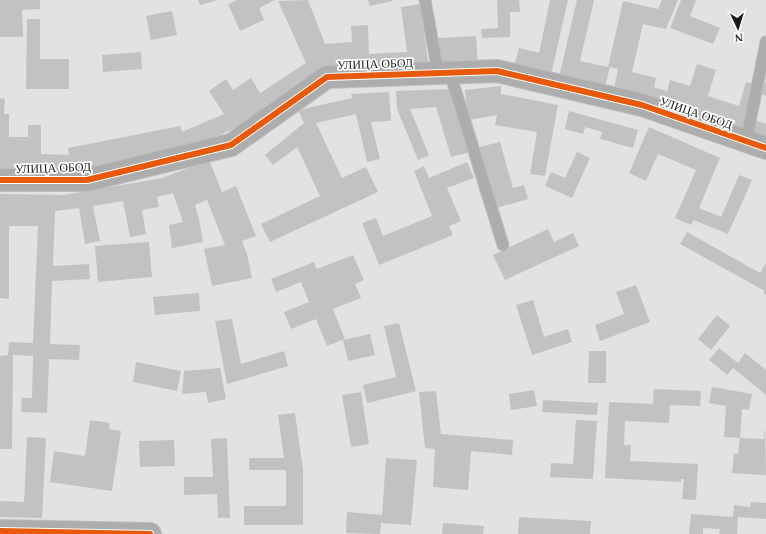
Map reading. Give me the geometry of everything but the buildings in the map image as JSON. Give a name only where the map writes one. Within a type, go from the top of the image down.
[{"type":"street","name":"УЛИЦА ОБОД","points":[[0,180],[87,180],[231,145],[327,77],[497,71],[642,105],[756,145]]},
{"type":"street","points":[[0,532],[150,534]]},
{"type":"lane","points":[[426,0],[444,73],[503,245]]},
{"type":"lane","points":[[756,145],[766,42]]},
{"type":"cycle path","points":[[0,180],[87,180],[231,145],[327,77],[497,71],[642,105],[766,148]]},
{"type":"cycle path","points":[[0,531],[150,534]]}]
